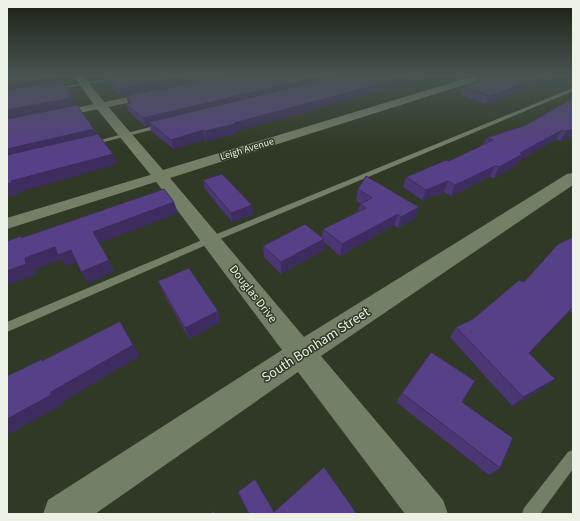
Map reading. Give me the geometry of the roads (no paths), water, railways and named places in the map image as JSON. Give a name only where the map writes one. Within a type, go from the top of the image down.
[{"type":"street","name":"Douglas Drive","points":[[96,99],[160,176],[429,514]]},
{"type":"street","points":[[7,125],[132,99]]},
{"type":"street","name":"Leigh Avenue","points":[[7,224],[405,99]]},
{"type":"street","name":"South Bonham Street","points":[[62,514],[301,354],[573,178]]},
{"type":"lane","points":[[7,327],[210,240],[548,99]]},
{"type":"lane","points":[[88,144],[170,123]]},
{"type":"lane","points":[[530,514],[573,457]]}]
